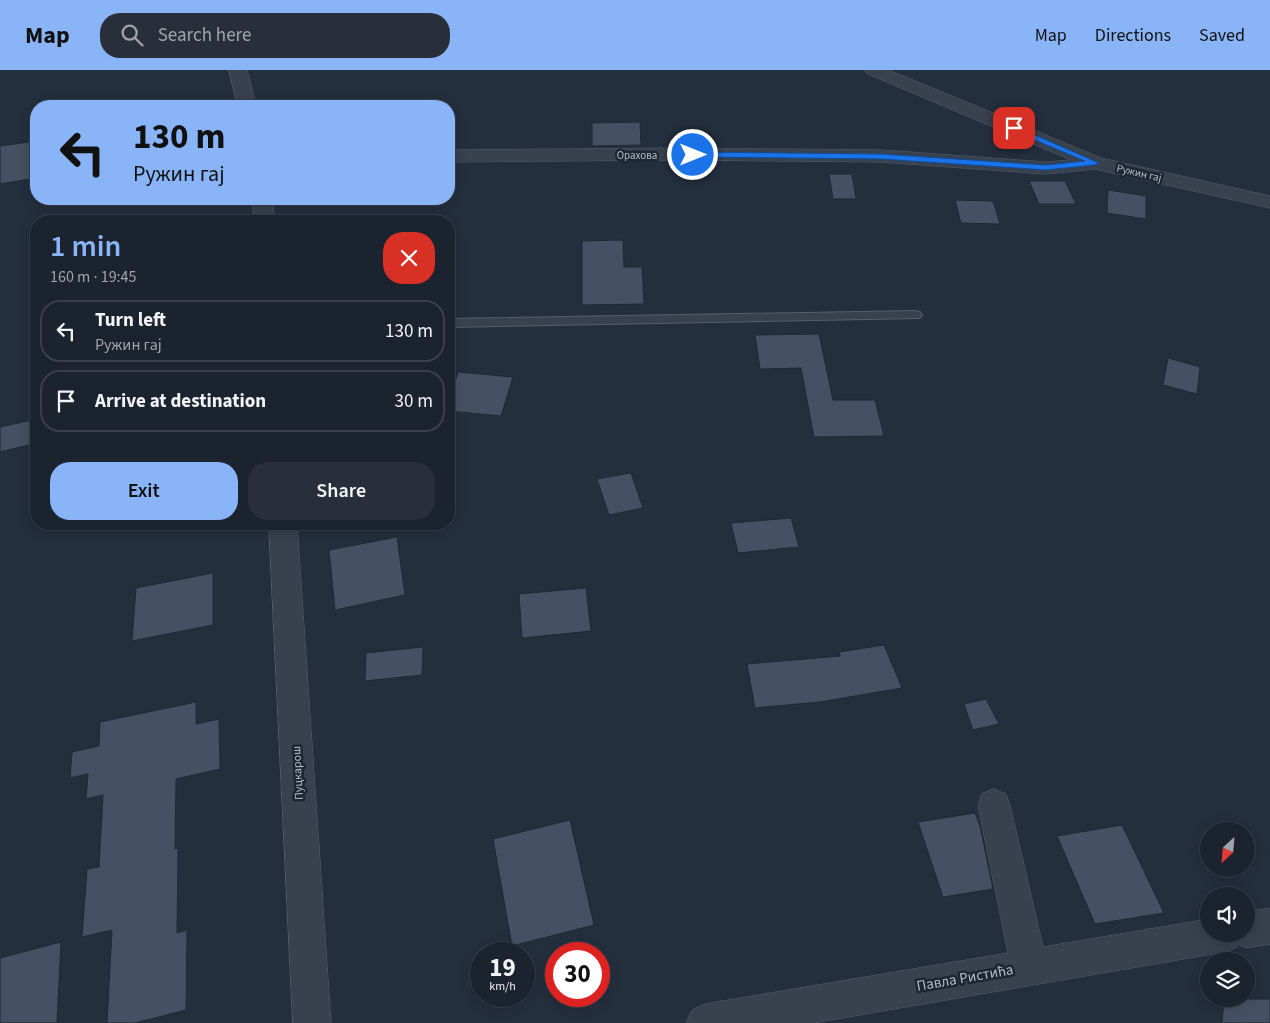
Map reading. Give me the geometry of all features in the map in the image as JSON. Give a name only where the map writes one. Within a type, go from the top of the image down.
[{"type":"street","points":[[238,70],[246,100]]},
{"type":"street","name":"Ружин гај","points":[[874,70],[1095,163],[1270,202]]},
{"type":"street","name":"Орахова","points":[[455,156],[684,154],[881,156],[1046,168],[1095,163]]},
{"type":"street","name":"Пуцкарош","points":[[283,530],[312,1023]]},
{"type":"street","points":[[994,805],[1029,967]]},
{"type":"street","points":[[1255,928],[1270,926]]},
{"type":"street","name":"Павла Ристића","points":[[705,1023],[1200,938]]},
{"type":"lane","points":[[455,323],[915,315]]},
{"type":"building","points":[[640,122],[641,145],[592,146],[592,123]]},
{"type":"building","points":[[30,142],[30,179],[0,184],[0,146]]},
{"type":"building","points":[[829,174],[852,174],[856,199],[833,199]]},
{"type":"building","points":[[1029,181],[1065,181],[1076,204],[1039,204]]},
{"type":"building","points":[[1108,190],[1146,196],[1146,219],[1107,213]]},
{"type":"building","points":[[955,200],[993,201],[1000,224],[961,223]]},
{"type":"building","points":[[623,240],[624,267],[642,267],[644,304],[582,305],[582,241]]},
{"type":"building","points":[[819,334],[833,400],[875,400],[884,436],[814,437],[801,368],[760,369],[755,335]]},
{"type":"building","points":[[1168,358],[1200,367],[1197,394],[1163,385]]},
{"type":"building","points":[[458,372],[513,377],[501,416],[455,412],[455,381]]},
{"type":"building","points":[[30,420],[30,445],[0,452],[0,427]]},
{"type":"building","points":[[631,473],[643,508],[609,515],[597,479]]},
{"type":"building","points":[[791,518],[799,547],[738,553],[731,523]]},
{"type":"building","points":[[397,537],[405,595],[335,610],[329,550]]},
{"type":"building","points":[[213,573],[213,625],[132,641],[136,588]]},
{"type":"building","points":[[586,588],[591,631],[522,638],[519,594]]},
{"type":"building","points":[[884,645],[902,688],[820,702],[755,708],[747,664],[840,656],[839,652]]},
{"type":"building","points":[[423,647],[422,675],[365,681],[366,653]]},
{"type":"building","points":[[986,699],[999,724],[973,730],[964,704]]},
{"type":"building","points":[[196,702],[196,724],[219,719],[220,769],[176,779],[175,849],[178,848],[177,933],[187,930],[186,1010],[135,1023],[107,1023],[112,930],[82,937],[87,869],[99,867],[103,795],[86,799],[88,774],[70,778],[72,752],[99,746],[100,722]]},
{"type":"building","points":[[975,813],[980,826],[993,889],[943,897],[918,822]]},
{"type":"building","points":[[570,820],[594,925],[528,942],[511,942],[493,839]]},
{"type":"building","points":[[1122,825],[1164,913],[1095,924],[1057,836]]},
{"type":"building","points":[[61,942],[57,1023],[0,1023],[0,958]]},
{"type":"building","points":[[1255,999],[1270,999],[1270,1023],[1222,1023],[1223,1007],[1255,1007]]},
{"type":"route","points":[[693,155],[881,156],[999,163],[1046,168],[1095,163],[1014,128]]}]
